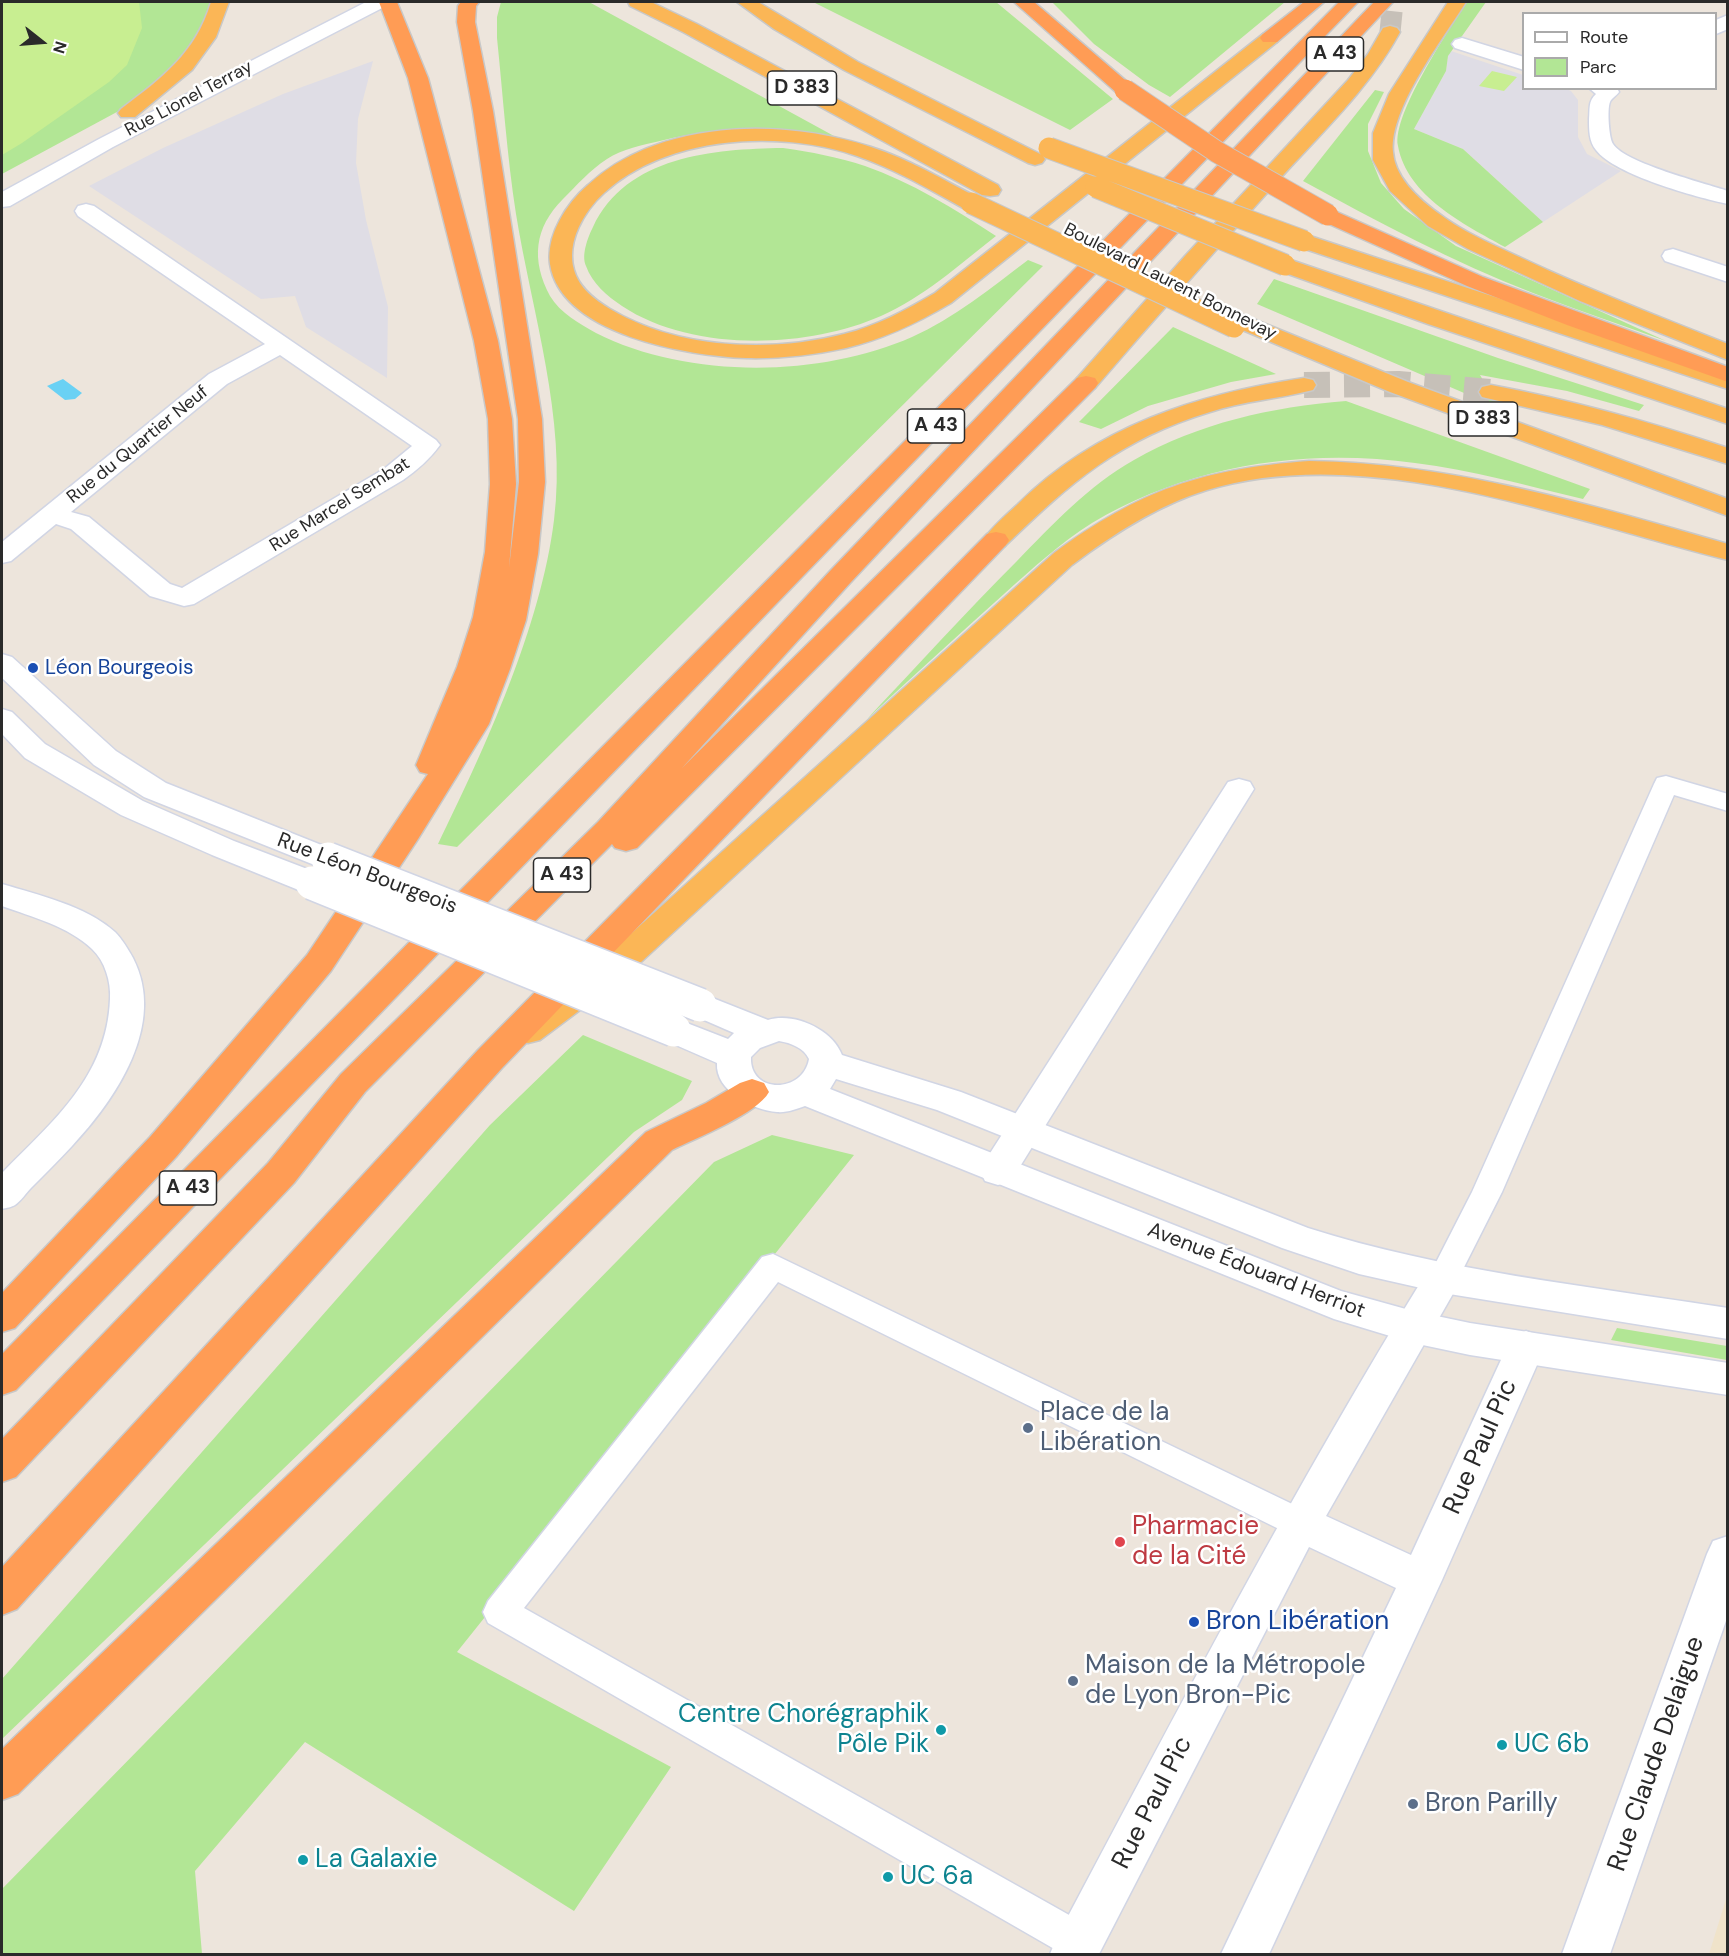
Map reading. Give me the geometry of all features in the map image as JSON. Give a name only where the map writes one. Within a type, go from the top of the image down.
[{"type":"highway","points":[[128,113],[182,71],[207,37],[220,2]]},
{"type":"highway","points":[[388,2],[418,78],[486,341],[500,419],[503,484],[498,552],[487,617],[471,668],[448,719],[407,832]]},
{"type":"highway","points":[[2,1317],[163,1147],[319,963],[407,832],[474,724],[496,669],[512,620],[525,554],[532,482],[530,419],[483,111],[466,22],[467,6],[470,2]]},
{"type":"highway","name":"Boulevard Laurent Bonnevay","points":[[637,2],[690,28],[1237,324],[1398,387],[1728,508]]},
{"type":"highway","name":"D 383","points":[[747,2],[772,19],[896,90],[1042,154]]},
{"type":"highway","points":[[1023,2],[1125,90],[1217,152],[1329,215],[1404,252],[1555,315],[1728,375]]},
{"type":"highway","points":[[1237,324],[971,203],[886,159],[819,141],[767,136],[727,138],[702,141],[647,155],[616,171],[592,191],[577,209],[569,224],[561,255],[563,271],[574,290],[590,306],[609,318],[656,338],[691,345],[751,351],[801,348],[873,333],[906,320],[943,298],[1270,38],[1315,2]]},
{"type":"highway","name":"A 43","points":[[2,1379],[1349,2]]},
{"type":"highway","name":"A 43","points":[[2,1465],[281,1173],[353,1083],[609,829],[841,576],[1384,2]]},
{"type":"highway","points":[[1457,2],[1407,82],[1387,120],[1382,151],[1393,181],[1428,217],[1467,240],[1579,292],[1728,353]]},
{"type":"highway","points":[[281,1173],[376,1092],[1086,382],[1355,84],[1377,56],[1390,32]]},
{"type":"highway","points":[[1042,154],[1728,382]]},
{"type":"highway","points":[[1042,154],[1158,214],[1285,265],[1436,319],[1728,417]]},
{"type":"highway","points":[[2,1596],[490,1059],[996,540],[1049,489],[1087,459],[1125,436],[1165,417],[1209,402],[1304,385]]},
{"type":"highway","points":[[1491,392],[1609,418],[1728,457]]},
{"type":"highway","points":[[490,1059],[616,966],[1063,559],[1089,539],[1166,497],[1214,480],[1258,472],[1314,468],[1360,468],[1405,472],[1471,484],[1533,499],[1728,552]]},
{"type":"highway","points":[[2,1779],[659,1141],[718,1112],[752,1092]]},
{"type":"street","name":"Rue Lionel Terray","points":[[2,181],[128,113],[345,2]]},
{"type":"street","name":"Rue Lionel Terray","points":[[2,201],[106,143],[379,2]]},
{"type":"street","points":[[1462,44],[1522,63]]},
{"type":"street","points":[[1607,90],[1600,101],[1600,137],[1605,149],[1625,163],[1728,198]]},
{"type":"street","name":"Rue Marcel Sembat","points":[[52,514],[80,523],[160,590],[184,598],[259,556],[418,457],[427,445],[86,212]]},
{"type":"street","points":[[1673,256],[1728,275]]},
{"type":"street","name":"Rue du Quartier Neuf","points":[[2,555],[219,379],[281,345]]},
{"type":"street","name":"Rue Léon Bourgeois","points":[[2,663],[105,758],[155,790],[320,871],[734,1056]]},
{"type":"street","name":"Rue Léon Bourgeois","points":[[2,718],[36,751],[132,808],[223,848],[320,871],[700,1005],[764,1032]]},
{"type":"street","points":[[998,1171],[1239,789]]},
{"type":"street","points":[[2,895],[71,920],[103,940],[123,971],[128,1009],[126,1032],[115,1062],[99,1091],[2,1195]]},
{"type":"street","points":[[778,1029],[806,1035],[817,1042],[824,1052],[826,1063],[823,1075],[804,1092],[777,1098],[752,1092],[735,1076],[734,1056],[740,1046],[751,1037],[764,1032],[778,1029]]},
{"type":"street","points":[[826,1063],[950,1101],[1295,1238],[1359,1259],[1443,1278],[1728,1324]]},
{"type":"street","name":"Avenue Édouard Herriot","points":[[804,1092],[1334,1304],[1413,1327],[1470,1339],[1728,1379]]},
{"type":"street","name":"Rue Paul Pic","points":[[1077,1948],[1301,1524],[1443,1278]]},
{"type":"street","name":"Rue Paul Pic","points":[[1245,1954],[1526,1347]]},
{"type":"street","points":[[1301,1524],[1420,1580]]},
{"type":"street","name":"Rue Claude Delaigue","points":[[1586,1954],[1728,1554]]},
{"type":"lane","points":[[1443,1278],[1487,1192],[1666,784],[1728,803]]},
{"type":"lane","points":[[1077,1948],[500,1612],[773,1266],[1301,1524]]},
{"type":"shaded area","points":[[1451,51],[1522,75],[1522,90],[1571,91],[1578,100],[1578,137],[1587,154],[1621,171],[1543,222],[1463,149],[1414,129],[1446,71]]},
{"type":"shaded area","points":[[373,61],[358,119],[356,163],[366,220],[388,307],[387,378],[306,327],[295,296],[261,299],[89,186],[163,148],[283,94]]},
{"type":"shaded area","points":[[1727,1896],[1727,1954],[1709,1954]]},
{"type":"green space","points":[[2,2],[139,2],[142,28],[127,65],[109,82],[2,155]]},
{"type":"green space","points":[[124,2],[209,2],[210,10],[202,33],[161,81],[128,106],[2,174],[2,154]]},
{"type":"green space","points":[[501,2],[589,2],[834,136],[768,129],[704,132],[626,150],[595,168],[553,210],[541,233],[538,257],[544,283],[554,302],[571,318],[596,333],[632,348],[671,359],[711,365],[753,368],[795,366],[836,360],[875,350],[928,329],[972,302],[1028,260],[1043,266],[457,847],[438,844],[492,727],[524,644],[547,560],[554,520],[557,482],[552,405],[516,214],[510,170],[497,38],[497,17]]},
{"type":"green space","points":[[813,2],[996,2],[1113,99],[1070,130]]},
{"type":"green space","points":[[1052,2],[1285,2],[1170,97],[1149,85],[1094,44]]},
{"type":"green space","points":[[1466,2],[1486,2],[1448,56],[1446,71],[1414,129],[1463,149],[1543,222],[1505,247],[1456,219],[1425,194],[1413,180],[1404,164],[1398,146],[1399,132],[1412,94]]},
{"type":"green space","points":[[1492,71],[1517,77],[1504,91],[1479,86]]},
{"type":"green space","points":[[1375,90],[1384,92],[1368,124],[1368,151],[1381,183],[1404,209],[1456,246],[1666,341],[1503,281],[1445,255],[1303,181]]},
{"type":"green space","points":[[783,148],[835,157],[882,172],[932,197],[996,236],[941,280],[912,300],[881,316],[819,335],[784,339],[749,341],[681,332],[650,321],[622,306],[592,278],[584,257],[589,236],[608,203],[627,185],[649,171],[674,161],[729,151]]},
{"type":"green space","points":[[1274,279],[1498,358],[1644,405],[1639,411],[1567,391],[1480,375],[1498,405],[1492,405],[1257,304]]},
{"type":"green space","points":[[1173,327],[1276,374],[1231,382],[1148,406],[1101,429],[1079,422]]},
{"type":"green space","points":[[1346,401],[1590,489],[1583,499],[1436,466],[1373,459],[1331,458],[1289,460],[1248,466],[1168,487],[1129,503],[1092,523],[1069,539],[952,640],[867,719],[1044,533],[1072,506],[1117,470],[1184,436],[1236,419],[1290,408]]},
{"type":"green space","points":[[583,1035],[692,1081],[682,1100],[634,1132],[2,1739],[2,1679],[490,1125]]},
{"type":"green space","points":[[772,1135],[854,1155],[457,1652],[671,1767],[574,1911],[305,1742],[195,1871],[202,1954],[2,1954],[2,1889],[714,1162]]},
{"type":"green space","points":[[1617,1328],[1727,1346],[1727,1360],[1611,1340]]},
{"type":"water","points":[[63,379],[82,393],[75,399],[65,400],[47,386]]},
{"type":"tunnel","points":[[1390,32],[1393,2]]},
{"type":"tunnel","points":[[1304,385],[1398,384],[1491,392]]},
{"type":"place","name":"Léon Bourgeois","points":[[33,668]]},
{"type":"place","name":"Place de la Libération","points":[[1028,1428]]},
{"type":"place","name":"Pharmacie de la Cité","points":[[1120,1542]]},
{"type":"place","name":"Bron Libération","points":[[1194,1622]]},
{"type":"place","name":"Maison de la Métropole de Lyon Bron-Pic","points":[[1073,1681]]},
{"type":"place","name":"Centre Chorégraphik Pôle Pik","points":[[941,1730]]},
{"type":"place","name":"UC 6b","points":[[1502,1745]]},
{"type":"place","name":"Bron Parilly","points":[[1413,1804]]},
{"type":"place","name":"La Galaxie","points":[[303,1860]]},
{"type":"place","name":"UC 6a","points":[[888,1877]]}]
